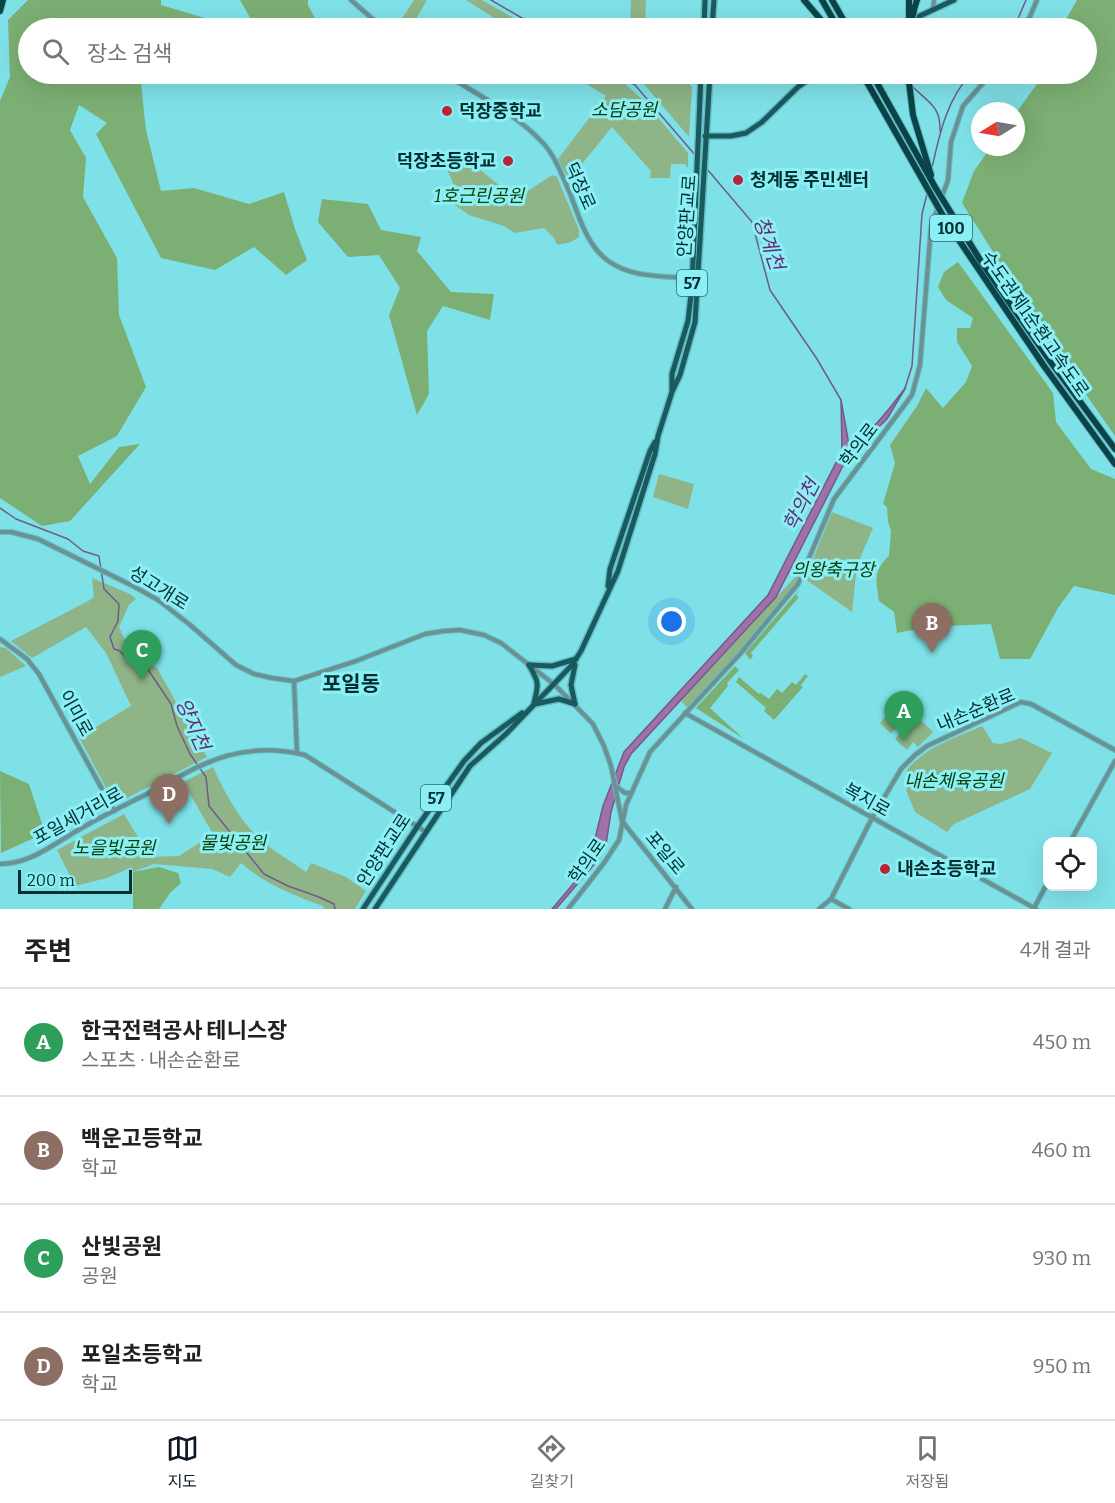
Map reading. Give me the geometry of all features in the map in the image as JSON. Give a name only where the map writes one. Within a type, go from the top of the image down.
[{"type":"highway","points":[[0,11],[3,0]]},
{"type":"highway","points":[[804,0],[819,18]]},
{"type":"highway","points":[[822,0],[832,18]]},
{"type":"highway","points":[[832,0],[842,18]]},
{"type":"highway","points":[[909,0],[909,18]]},
{"type":"highway","points":[[912,18],[917,0]]},
{"type":"highway","name":"수도권제1순환고속도로","points":[[868,84],[946,221],[1044,366],[1115,464]]},
{"type":"highway","name":"수도권제1순환고속도로","points":[[878,84],[935,187],[982,263],[1115,449]]},
{"type":"highway","points":[[909,84],[913,115],[935,187]]},
{"type":"main road","points":[[704,18],[705,0]]},
{"type":"main road","points":[[713,18],[714,0]]},
{"type":"main road","points":[[916,18],[954,0]]},
{"type":"main road","name":"안양판교로","points":[[375,909],[470,766],[555,685],[576,659],[618,571],[695,322],[696,172],[701,84]]},
{"type":"main road","name":"안양판교로","points":[[695,278],[710,84]]},
{"type":"main road","points":[[698,135],[731,136],[746,133],[762,122],[802,84]]},
{"type":"main road","points":[[529,665],[552,666],[576,659],[570,685],[575,704]]},
{"type":"main road","points":[[529,665],[538,679],[532,706],[559,699],[575,704]]},
{"type":"main road","name":"안양판교로","points":[[363,909],[464,761],[481,743],[532,706]]},
{"type":"street","points":[[351,0],[372,18]]},
{"type":"street","points":[[933,10],[934,0]]},
{"type":"street","points":[[1029,18],[1037,0]]},
{"type":"street","name":"덕장로","points":[[461,84],[514,117],[544,144],[562,176],[589,241],[605,261],[624,270],[695,278]]},
{"type":"street","name":"학의로","points":[[568,909],[619,840],[630,793],[650,752],[740,654],[798,584],[834,499],[912,395],[920,365],[931,227],[948,180],[951,142],[963,106],[982,84]]},
{"type":"street","name":"성고개로","points":[[0,532],[11,532],[38,539],[158,600],[236,665],[254,674],[294,681],[356,661],[425,634],[460,630],[484,635],[501,643],[555,685]]},
{"type":"street","name":"이미로","points":[[0,639],[27,659],[39,674],[114,811]]},
{"type":"street","points":[[294,681],[297,753]]},
{"type":"street","points":[[555,685],[575,704]]},
{"type":"street","name":"내손순환로","points":[[819,909],[831,899],[872,818],[901,769],[915,754],[927,746],[1021,702],[1031,704],[1115,750]]},
{"type":"street","name":"포일로","points":[[575,704],[592,724],[604,746],[616,785],[622,821],[692,909]]},
{"type":"street","name":"복지로","points":[[685,713],[1034,909]]},
{"type":"street","name":"포일세거리로","points":[[0,864],[27,859],[198,767],[224,756],[247,752],[284,750],[315,760],[426,832]]},
{"type":"street","points":[[1073,837],[1115,761]]},
{"type":"street","points":[[616,785],[620,791],[630,793]]},
{"type":"street","points":[[665,909],[676,887]]},
{"type":"street","points":[[1034,909],[1043,890]]},
{"type":"street","points":[[831,899],[849,909]]},
{"type":"green space","points":[[28,0],[161,0],[161,5],[205,18],[18,18],[18,84],[141,84],[146,130],[161,191],[194,188],[249,204],[284,192],[307,260],[286,275],[254,247],[215,270],[161,258],[96,134],[107,123],[79,105],[70,130],[86,158],[83,197],[117,258],[119,315],[146,387],[117,436],[78,456],[90,484],[119,447],[140,444],[70,521],[42,526],[0,498],[0,101],[10,77],[8,20]]},
{"type":"green space","points":[[240,0],[308,0],[315,18],[250,18]]},
{"type":"green space","points":[[414,0],[427,0],[417,18],[402,18]]},
{"type":"green space","points":[[466,0],[482,0],[514,18],[494,18]]},
{"type":"green space","points":[[631,0],[646,0],[645,18],[630,18]]},
{"type":"green space","points":[[1077,0],[1115,0],[1115,436],[1062,360],[962,203],[974,171],[985,156],[1025,156],[1024,102],[1037,84],[1097,84],[1097,18],[1067,18]]},
{"type":"green space","name":"소담공원","points":[[586,84],[625,84],[642,99],[688,153],[688,168],[685,164],[671,164],[670,178],[650,178],[651,171],[612,127],[569,180],[558,159],[606,96]]},
{"type":"green space","points":[[644,84],[689,84],[692,87],[689,137]]},
{"type":"green space","name":"1호근린공원","points":[[445,154],[462,155],[516,199],[552,175],[557,177],[579,230],[579,237],[571,242],[557,245],[554,238],[544,228],[515,233],[504,226],[469,215],[452,203],[456,190],[443,160]]},
{"type":"green space","points":[[322,199],[368,204],[381,230],[421,237],[417,251],[451,292],[494,294],[490,320],[443,306],[427,331],[429,394],[417,415],[389,315],[400,288],[379,255],[348,257],[318,222]]},
{"type":"green space","points":[[958,262],[1053,393],[1056,422],[1091,469],[1115,479],[1115,595],[1074,586],[1058,608],[1030,659],[1000,659],[991,624],[928,627],[897,633],[894,612],[879,601],[877,576],[880,566],[889,556],[891,531],[887,507],[883,504],[895,463],[890,445],[917,406],[926,388],[943,408],[966,382],[972,366],[957,342],[957,328],[970,328],[973,318],[946,300],[938,287],[944,272]]},
{"type":"green space","points":[[659,474],[694,484],[688,509],[653,497]]},
{"type":"green space","name":"의왕축구장","points":[[832,512],[873,528],[857,565],[852,612],[805,579]]},
{"type":"green space","points":[[797,575],[801,578],[739,653],[688,708],[681,701]]},
{"type":"green space","points":[[92,578],[130,594],[136,599],[129,605],[119,627],[131,654],[157,668],[207,757],[117,803],[113,801],[79,737],[131,706],[106,653],[86,627],[32,658],[11,641],[94,597]]},
{"type":"green space","points":[[800,589],[796,595],[799,597],[751,653],[753,656],[750,660],[745,653]]},
{"type":"green space","points":[[0,647],[6,648],[26,666],[0,677]]},
{"type":"green space","points":[[735,666],[739,670],[710,708],[744,739],[696,708]]},
{"type":"green space","points":[[805,674],[808,676],[801,685],[799,684],[803,687],[774,720],[764,711],[766,708],[736,682],[739,677],[759,694],[769,699],[777,689],[782,693],[792,682],[796,685]]},
{"type":"green space","points":[[897,703],[909,714],[891,734],[880,723]]},
{"type":"green space","points":[[916,716],[933,732],[918,747],[913,742],[907,750],[895,739],[901,732],[909,738],[901,731]]},
{"type":"green space","name":"내손체육공원","points":[[982,726],[993,743],[1001,744],[1021,738],[1052,753],[1030,789],[954,824],[947,832],[915,812],[906,790],[913,774],[906,771],[931,749]]},
{"type":"green space","name":"물빛공원","points":[[213,767],[236,809],[267,845],[306,872],[311,863],[346,877],[366,891],[355,909],[325,909],[323,906],[270,883],[241,863],[230,877],[212,869],[154,864],[133,872],[132,867],[107,878],[75,886],[57,850],[124,814],[150,857],[179,856],[213,834],[183,782]]},
{"type":"green space","points":[[0,771],[29,784],[45,833],[1,853]]},
{"type":"green space","points":[[159,867],[178,873],[181,883],[170,893],[159,909],[133,909],[133,872]]},
{"type":"shaded area","name":"학의천","points":[[906,387],[887,419],[848,456],[776,597],[631,754],[624,767],[611,812],[606,845],[597,861],[556,909],[552,909],[579,877],[591,855],[603,806],[624,752],[768,595],[842,451],[841,400],[849,445],[874,426]]},
{"type":"waterway","name":"청계천","points":[[491,0],[522,18]]},
{"type":"waterway","name":"학의천","points":[[1018,18],[1026,0]]},
{"type":"waterway","name":"청계천","points":[[633,84],[696,156]]},
{"type":"waterway","name":"학의천","points":[[932,168],[950,106],[963,84]]},
{"type":"waterway","points":[[911,85],[935,110],[940,122],[940,131]]},
{"type":"waterway","name":"청계천","points":[[707,169],[752,222],[770,290],[817,359],[841,400]]},
{"type":"waterway","name":"학의천","points":[[905,388],[912,366],[922,214],[927,194]]},
{"type":"waterway","name":"양지천","points":[[0,508],[16,519],[68,539],[83,551],[99,556],[104,589],[119,604],[118,621],[110,637],[114,649],[120,651],[128,660],[145,665],[171,704],[177,726],[190,754],[206,777],[209,806],[264,874],[334,904],[335,909]]},
{"type":"place","name":"덕장중학교","points":[[447,111]]},
{"type":"place","name":"덕장초등학교","points":[[508,161]]},
{"type":"place","name":"청계동 주민센터","points":[[738,180]]},
{"type":"place","name":"백운고등학교","points":[[932,653]]},
{"type":"place","name":"산빛공원","points":[[142,680]]},
{"type":"place","name":"한국전력공사 테니스장","points":[[904,741]]},
{"type":"place","name":"포일초등학교","points":[[169,824]]},
{"type":"place","name":"내손초등학교","points":[[885,869]]},
{"type":"district","name":"포일동","points":[[351,684]]},
{"type":"park label","name":"노을빛공원","points":[[114,848]]}]
